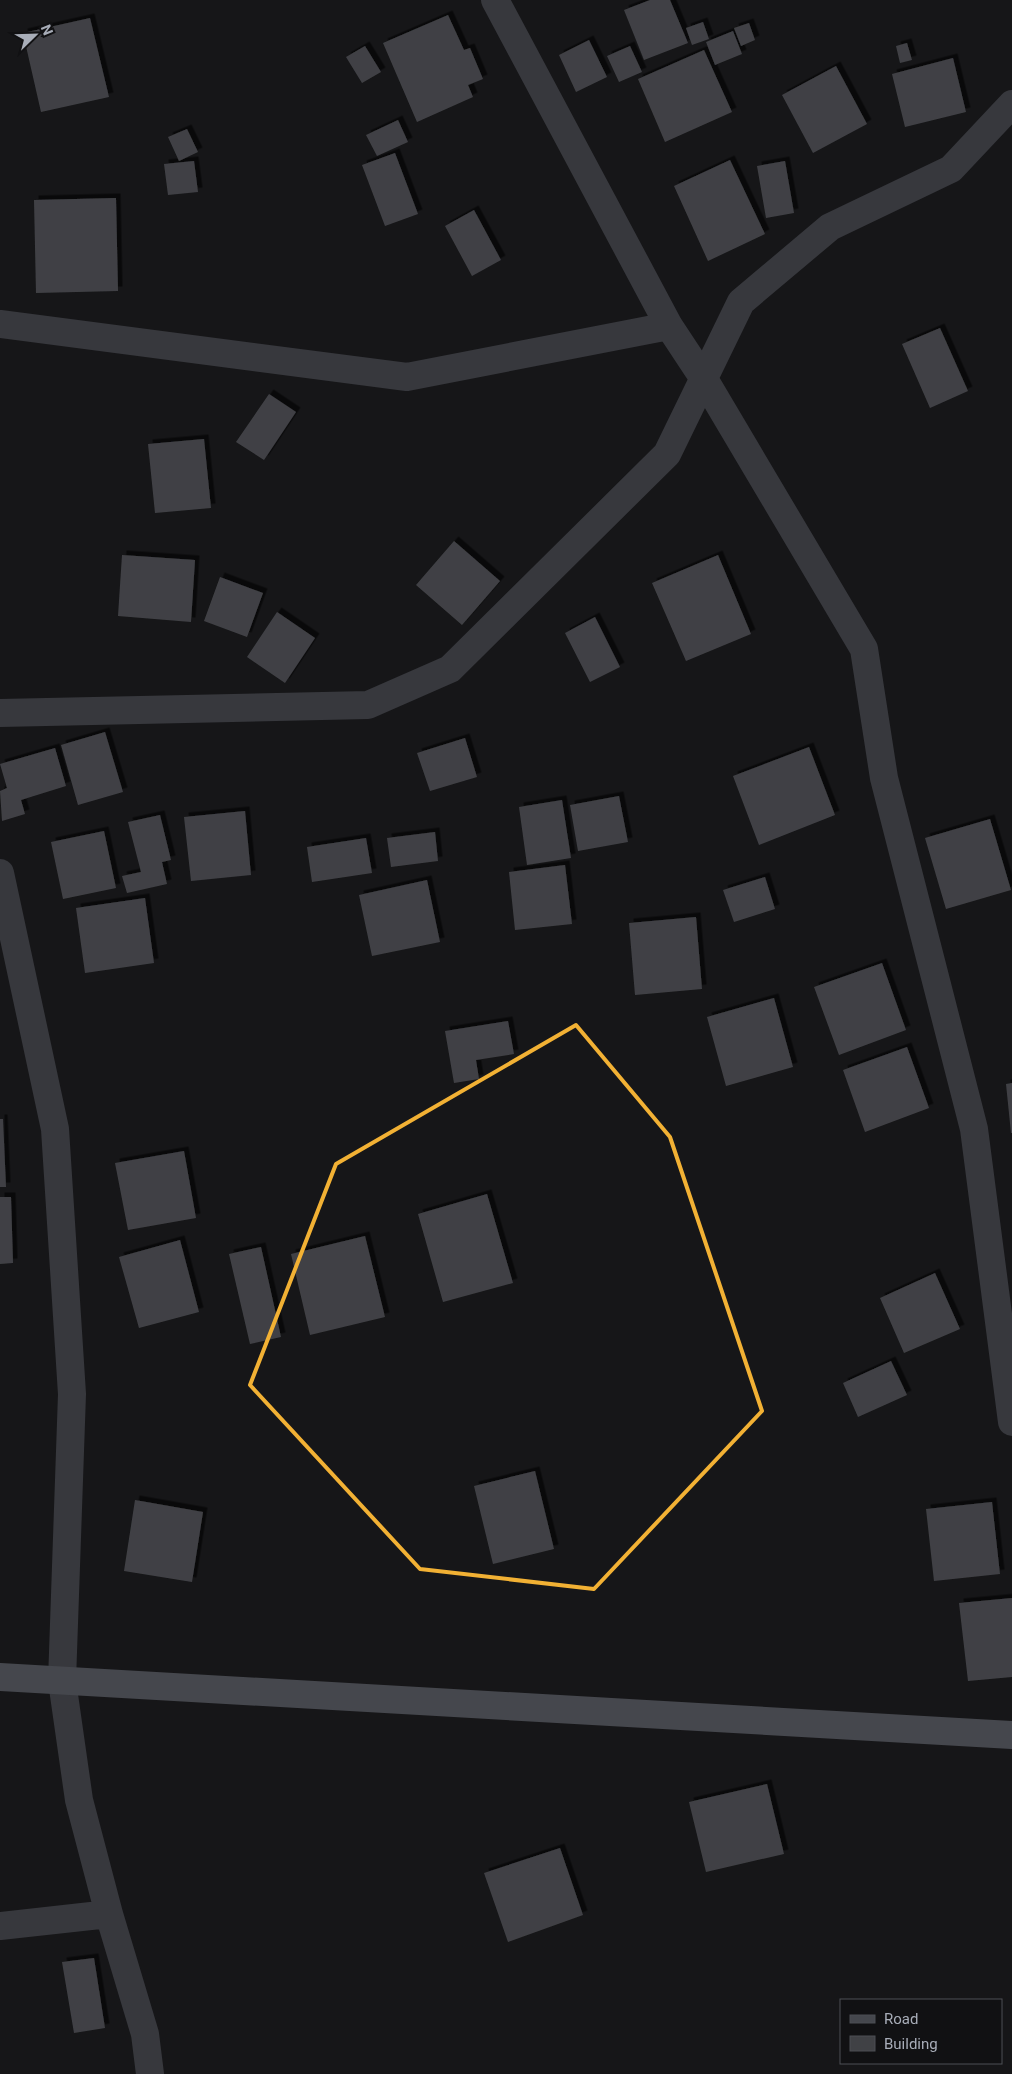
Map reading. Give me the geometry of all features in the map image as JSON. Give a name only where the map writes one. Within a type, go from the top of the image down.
[{"type":"street","points":[[495,0],[668,326],[704,379],[864,649],[884,778],[974,1129],[1012,1422]]},
{"type":"street","points":[[0,713],[368,705],[450,669],[667,454],[741,302],[830,227],[951,169],[1012,104]]},
{"type":"street","points":[[0,324],[407,377],[668,326]]},
{"type":"street","points":[[0,873],[55,1129],[72,1394],[62,1681],[79,1800],[109,1914],[145,2034],[150,2074]]},
{"type":"street","points":[[0,1677],[1012,1735]]},
{"type":"street","points":[[0,1926],[109,1914]]},
{"type":"highlighted area","points":[[576,1025],[670,1137],[762,1411],[594,1589],[420,1569],[250,1385],[336,1164]]},
{"type":"building","points":[[650,0],[670,0],[688,43],[644,60],[624,10]]},
{"type":"building","points":[[448,15],[464,50],[470,48],[483,79],[468,85],[473,97],[417,122],[383,43]]},
{"type":"building","points":[[90,18],[109,97],[41,112],[23,33]]},
{"type":"building","points":[[703,22],[709,39],[692,45],[686,28]]},
{"type":"building","points":[[749,23],[755,40],[741,46],[734,28]]},
{"type":"building","points":[[733,31],[742,54],[715,65],[706,42]]},
{"type":"building","points":[[589,40],[607,77],[576,92],[559,55]]},
{"type":"building","points":[[907,43],[912,60],[900,63],[896,46]]},
{"type":"building","points":[[365,46],[381,72],[362,83],[346,57]]},
{"type":"building","points":[[630,46],[642,72],[619,82],[607,56]]},
{"type":"building","points":[[704,50],[732,112],[665,142],[638,79]]},
{"type":"building","points":[[953,58],[966,112],[905,127],[892,74]]},
{"type":"building","points":[[836,66],[867,124],[813,153],[782,95]]},
{"type":"building","points":[[398,120],[408,142],[377,156],[366,135]]},
{"type":"building","points":[[187,129],[198,152],[179,161],[168,137]]},
{"type":"building","points":[[395,153],[418,214],[385,226],[362,165]]},
{"type":"building","points":[[730,160],[765,234],[708,261],[674,186]]},
{"type":"building","points":[[194,161],[198,192],[168,195],[164,164]]},
{"type":"building","points":[[785,161],[794,213],[766,218],[757,166]]},
{"type":"building","points":[[116,198],[118,291],[36,293],[34,200]]},
{"type":"building","points":[[474,210],[501,260],[472,276],[445,226]]},
{"type":"building","points":[[940,328],[968,391],[930,408],[902,344]]},
{"type":"building","points":[[269,394],[296,412],[264,460],[236,442]]},
{"type":"building","points":[[204,439],[211,508],[155,513],[148,444]]},
{"type":"building","points":[[454,541],[500,581],[462,625],[416,585]]},
{"type":"building","points":[[122,555],[195,560],[191,622],[118,616]]},
{"type":"building","points":[[718,555],[751,634],[686,661],[652,583]]},
{"type":"building","points":[[220,577],[263,593],[247,637],[204,621]]},
{"type":"building","points":[[277,612],[315,638],[285,683],[247,657]]},
{"type":"building","points":[[595,617],[620,667],[590,682],[565,633]]},
{"type":"building","points":[[105,732],[123,792],[78,805],[61,745]]},
{"type":"building","points":[[465,738],[477,777],[430,791],[417,753]]},
{"type":"building","points":[[809,747],[835,815],[759,845],[733,776]]},
{"type":"building","points":[[55,748],[66,786],[21,800],[25,814],[2,821],[0,791],[7,788],[0,764]]},
{"type":"building","points":[[619,796],[628,842],[578,851],[570,805]]},
{"type":"building","points":[[562,800],[571,858],[527,865],[519,807]]},
{"type":"building","points":[[245,811],[251,875],[191,881],[184,817]]},
{"type":"building","points":[[160,815],[171,860],[162,862],[167,884],[127,893],[122,876],[141,872],[128,822]]},
{"type":"building","points":[[990,819],[1011,890],[946,909],[925,838]]},
{"type":"building","points":[[104,831],[116,888],[63,899],[51,842]]},
{"type":"building","points":[[435,832],[438,861],[391,867],[387,838]]},
{"type":"building","points":[[366,838],[372,873],[312,882],[307,847]]},
{"type":"building","points":[[565,865],[572,924],[515,930],[509,872]]},
{"type":"building","points":[[765,877],[775,909],[734,922],[723,890]]},
{"type":"building","points":[[427,880],[440,942],[372,956],[359,895]]},
{"type":"building","points":[[145,898],[154,963],[85,973],[76,908]]},
{"type":"building","points":[[696,917],[702,989],[635,995],[629,923]]},
{"type":"building","points":[[882,963],[906,1030],[839,1055],[814,987]]},
{"type":"building","points":[[774,998],[793,1067],[726,1086],[707,1017]]},
{"type":"building","points":[[508,1021],[514,1054],[476,1060],[479,1079],[454,1083],[445,1031]]},
{"type":"building","points":[[907,1047],[929,1108],[865,1132],[843,1070]]},
{"type":"building","points":[[1012,1083],[1012,1133],[1011,1133],[1006,1084]]},
{"type":"building","points":[[0,1119],[3,1119],[6,1187],[0,1187]]},
{"type":"building","points":[[184,1151],[196,1218],[128,1230],[115,1163]]},
{"type":"building","points":[[487,1194],[513,1283],[443,1302],[418,1214]]},
{"type":"building","points":[[0,1197],[11,1197],[13,1263],[0,1264]]},
{"type":"building","points":[[365,1236],[385,1317],[310,1335],[291,1254]]},
{"type":"building","points":[[180,1240],[199,1312],[139,1328],[119,1257]]},
{"type":"building","points":[[261,1247],[281,1337],[250,1344],[229,1254]]},
{"type":"building","points":[[935,1273],[960,1329],[904,1353],[880,1298]]},
{"type":"building","points":[[891,1361],[907,1395],[858,1417],[843,1383]]},
{"type":"building","points":[[535,1471],[554,1549],[493,1564],[474,1486]]},
{"type":"building","points":[[135,1500],[203,1512],[192,1582],[124,1571]]},
{"type":"building","points":[[992,1502],[1000,1574],[934,1581],[926,1509]]},
{"type":"building","points":[[1012,1598],[1012,1677],[968,1681],[959,1603]]},
{"type":"building","points":[[767,1784],[784,1854],[706,1872],[689,1802]]},
{"type":"building","points":[[560,1848],[583,1915],[508,1942],[484,1873]]},
{"type":"building","points":[[94,1958],[105,2028],[74,2033],[62,1962]]}]
